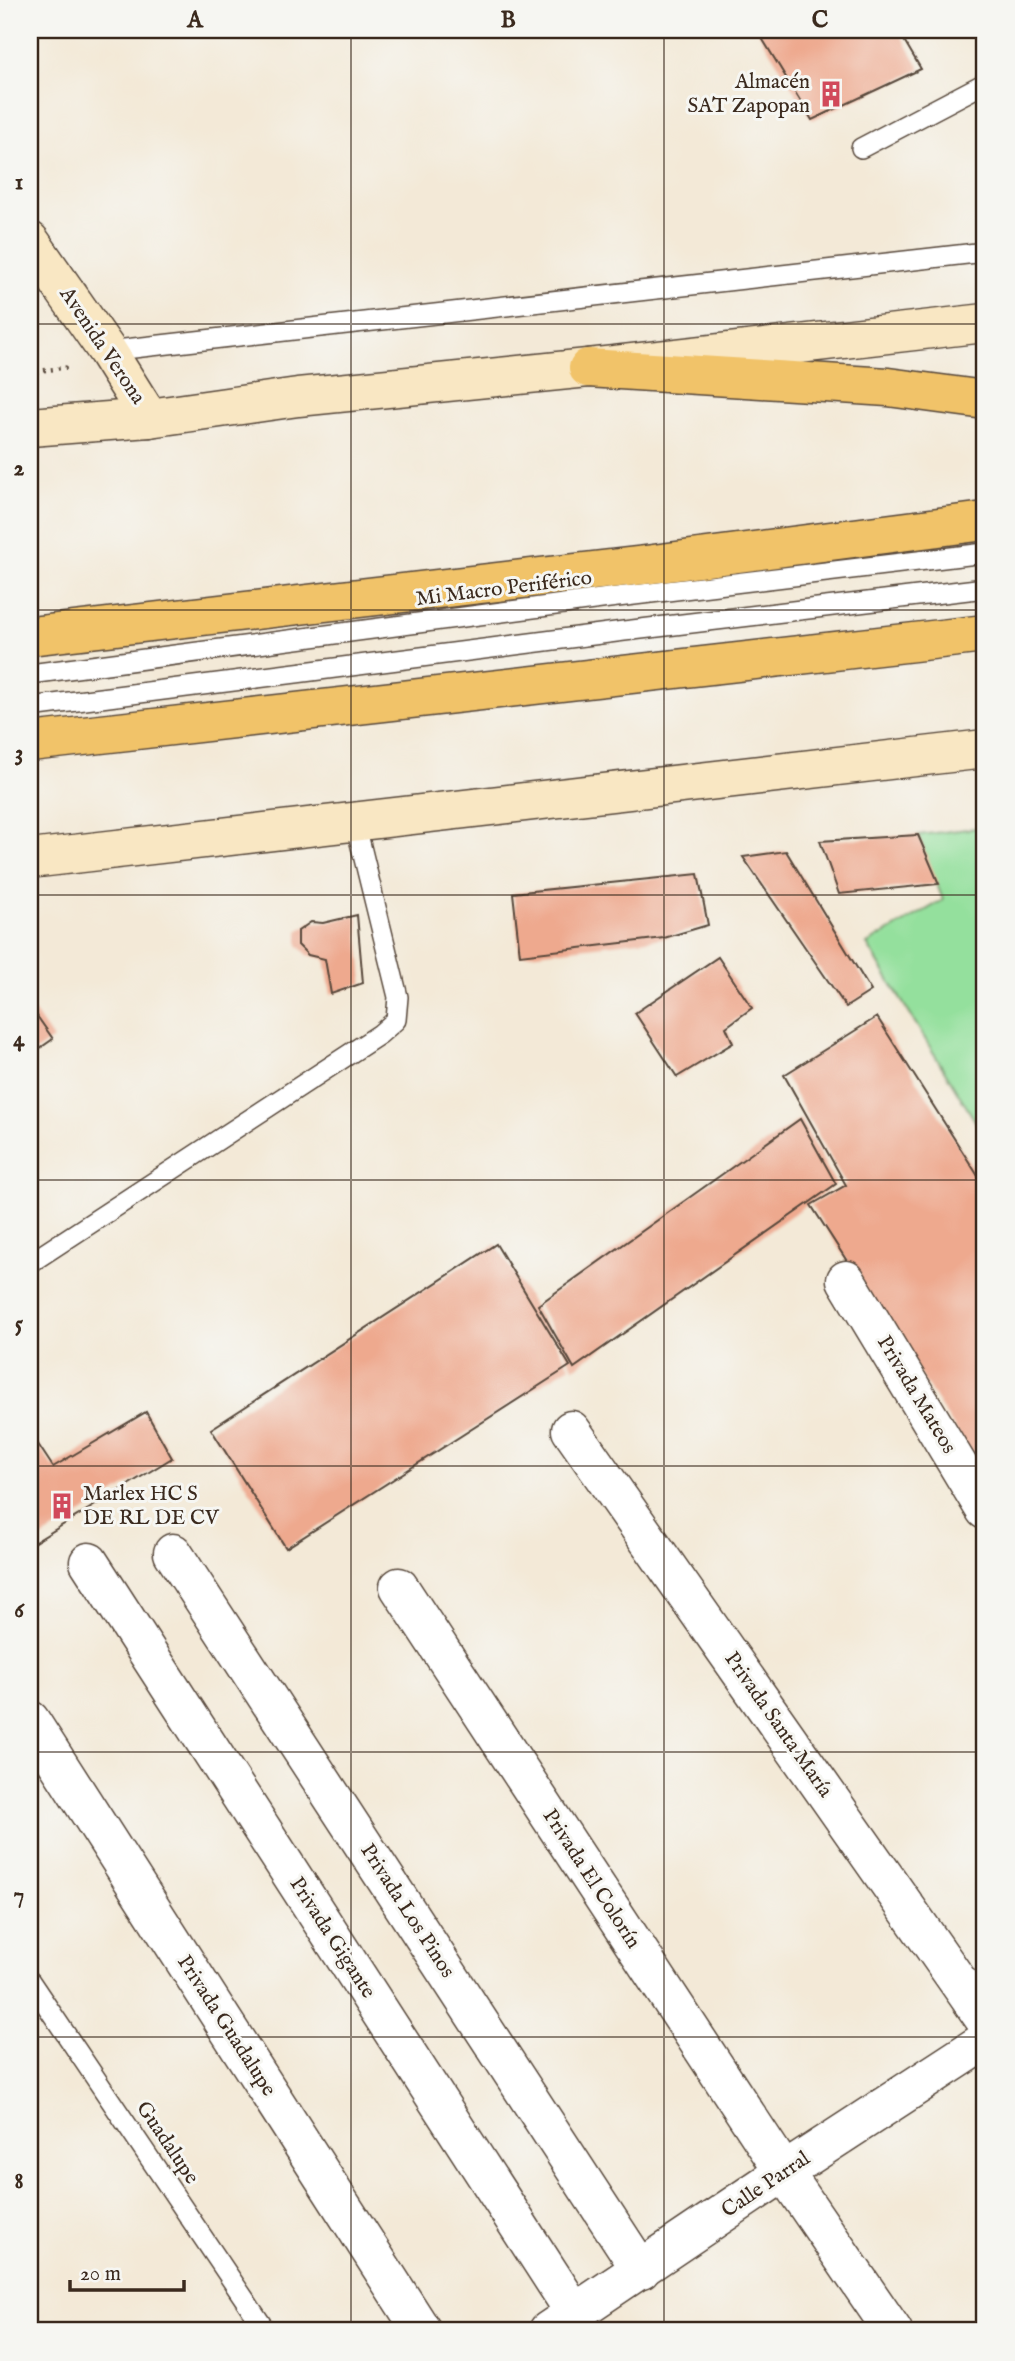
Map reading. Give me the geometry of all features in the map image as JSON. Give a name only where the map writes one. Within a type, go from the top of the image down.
[{"type":"highway","points":[[588,368],[888,387],[985,400]]},
{"type":"highway","points":[[30,636],[645,565],[985,521]]},
{"type":"highway","points":[[30,742],[985,634]]},
{"type":"main road","name":"Avenida Verona","points":[[30,241],[107,351],[149,418]]},
{"type":"main road","points":[[30,427],[149,418],[298,397],[588,368],[985,323]]},
{"type":"main road","points":[[30,859],[985,749]]},
{"type":"street","name":"Privada Mateos","points":[[846,1280],[985,1510]]},
{"type":"street","name":"Privada Santa María","points":[[571,1430],[985,2020]]},
{"type":"street","name":"Privada Los Pinos","points":[[173,1553],[641,2270]]},
{"type":"street","name":"Privada Gigante","points":[[89,1562],[562,2322]]},
{"type":"street","name":"Privada El Colorín","points":[[399,1587],[784,2172],[893,2331]]},
{"type":"street","name":"Privada Guadalupe","points":[[30,1720],[422,2331]]},
{"type":"street","name":"Calle Parral","points":[[562,2322],[784,2172],[985,2041]]},
{"type":"lane","points":[[861,148],[985,83]]},
{"type":"lane","points":[[107,351],[985,251]]},
{"type":"lane","name":"Mi Macro Periférico","points":[[30,674],[609,598],[985,553]]},
{"type":"lane","points":[[30,707],[985,588]]},
{"type":"lane","points":[[30,1263],[380,1034],[396,1020],[398,998],[355,822]]},
{"type":"lane","name":"Guadalupe","points":[[30,1981],[266,2331]]},
{"type":"green space","points":[[985,827],[985,1137],[867,944],[943,900],[918,835]]},
{"type":"building","name":"Almacén SAT Zapopan","points":[[757,30],[898,30],[921,69],[812,120]]},
{"type":"building","points":[[918,835],[939,884],[839,894],[820,841]]},
{"type":"building","points":[[786,851],[871,991],[846,1007],[743,857]]},
{"type":"building","points":[[698,874],[708,925],[664,938],[520,955],[513,893]]},
{"type":"building","points":[[357,915],[363,983],[331,994],[325,959],[308,955],[298,945],[298,931],[311,922],[323,923]]},
{"type":"building","points":[[718,957],[752,1008],[726,1027],[733,1043],[677,1077],[635,1013]]},
{"type":"building","points":[[30,1006],[53,1039],[30,1055]]},
{"type":"building","points":[[877,1017],[985,1187],[985,1476],[811,1205],[846,1185],[784,1075]]},
{"type":"building","points":[[800,1119],[836,1184],[574,1368],[538,1305]]},
{"type":"building","points":[[496,1244],[570,1366],[286,1548],[211,1429]]},
{"type":"building","name":"Marlex HC S DE RL DE CV","points":[[146,1412],[172,1458],[30,1545],[30,1432],[53,1467]]},
{"type":"place","name":"Almacén SAT Zapopan","points":[[831,94]]},
{"type":"place","name":"Marlex HC S DE RL DE CV","points":[[62,1506]]}]
